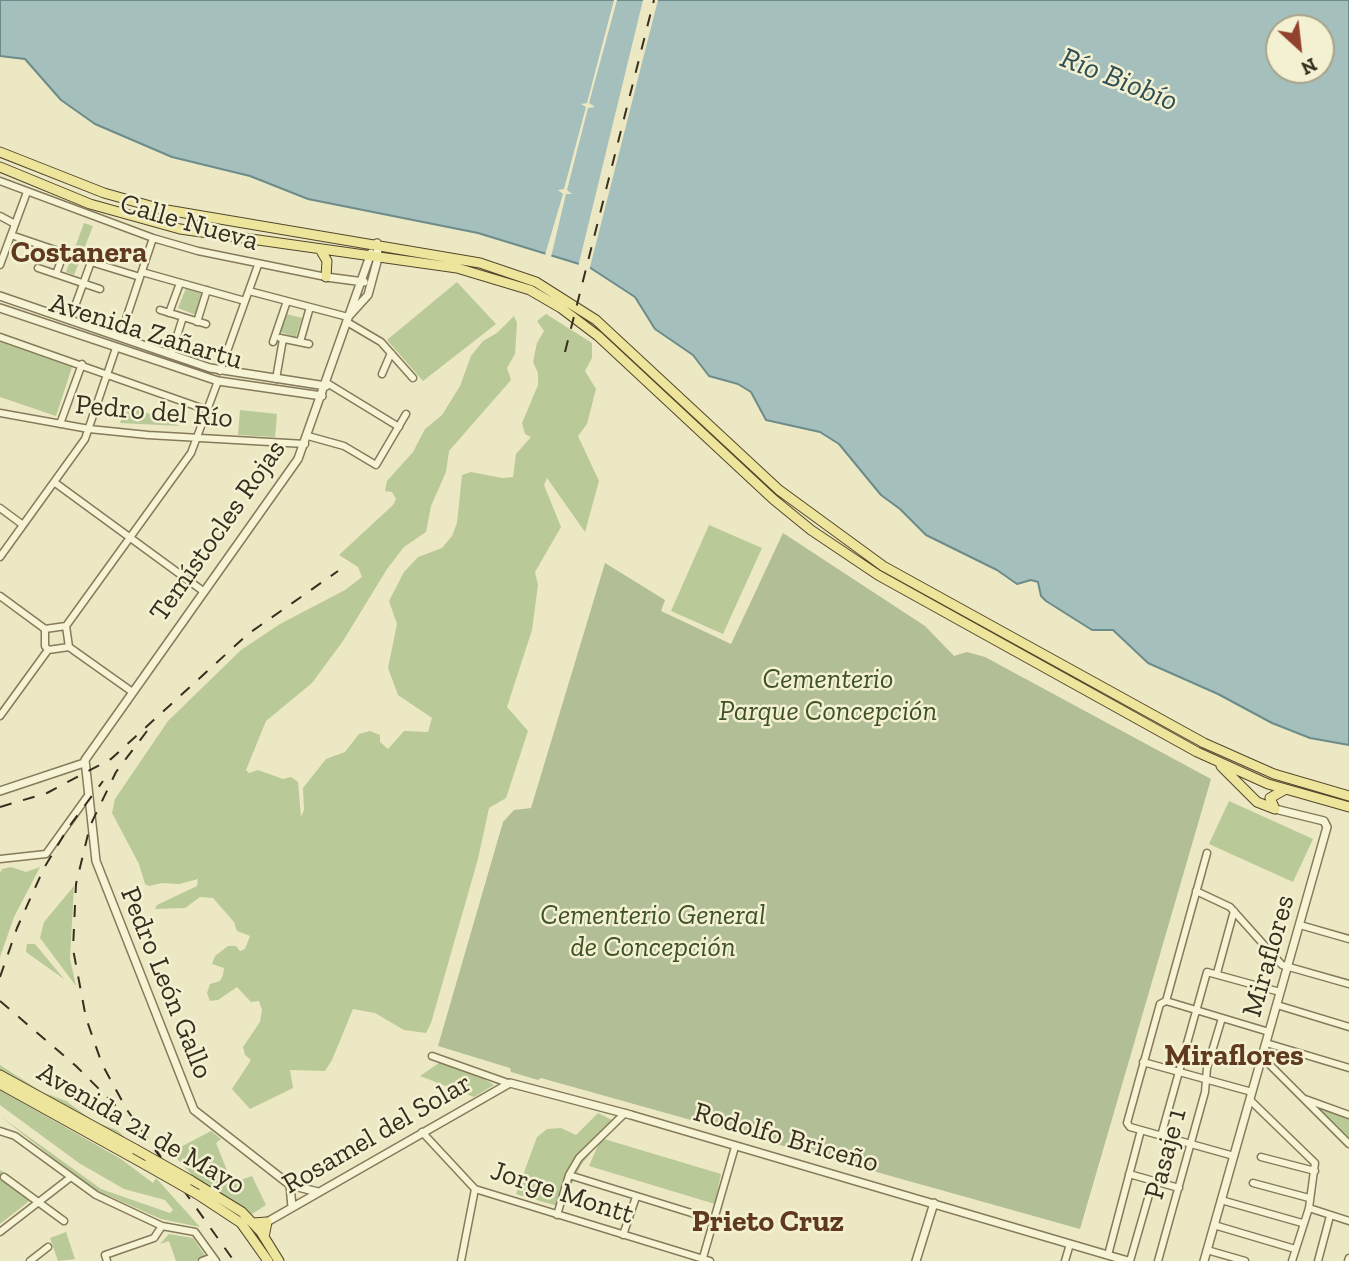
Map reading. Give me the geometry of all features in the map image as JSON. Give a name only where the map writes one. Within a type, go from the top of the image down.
[{"type":"main road","points":[[0,152],[104,193],[161,209],[377,243],[488,264],[548,288],[609,331],[792,501],[873,560],[1204,743],[1274,774],[1349,796]]},
{"type":"main road","points":[[0,167],[57,192],[154,223],[234,239],[472,271],[516,284],[551,301],[598,336],[757,485],[828,542],[917,598],[1215,760],[1284,789],[1349,807]]},
{"type":"main road","points":[[320,249],[327,261],[326,276]]},
{"type":"main road","points":[[1215,760],[1257,802],[1275,809]]},
{"type":"main road","points":[[1275,809],[1270,798],[1284,789]]},
{"type":"main road","name":"Avenida 21 de Mayo","points":[[0,1075],[235,1207],[253,1223],[279,1261]]},
{"type":"main road","name":"Avenida 21 de Mayo","points":[[0,1084],[197,1194],[241,1223],[268,1261]]},
{"type":"main road","points":[[253,1223],[267,1222],[264,1237]]},
{"type":"street","name":"Calle Nueva","points":[[0,181],[153,238],[258,265],[372,283]]},
{"type":"street","points":[[0,265],[27,192]]},
{"type":"street","points":[[0,216],[15,224]]},
{"type":"street","points":[[11,235],[64,253],[56,274]]},
{"type":"street","points":[[120,337],[153,238]]},
{"type":"street","name":"Temístocles Rojas","points":[[348,319],[365,300],[372,283],[377,243]]},
{"type":"street","name":"Temístocles Rojas","points":[[88,751],[295,463],[308,436],[360,282],[374,257]]},
{"type":"street","points":[[70,320],[91,262],[245,301]]},
{"type":"street","points":[[220,371],[258,265]]},
{"type":"street","points":[[38,268],[100,289]]},
{"type":"street","points":[[170,313],[180,283]]},
{"type":"street","points":[[197,321],[207,290]]},
{"type":"street","points":[[249,291],[348,319],[375,338],[414,378]]},
{"type":"street","name":"Avenida Zañartu","points":[[0,296],[220,371],[326,384]]},
{"type":"street","points":[[287,301],[274,340],[309,344]]},
{"type":"street","points":[[300,342],[310,307]]},
{"type":"street","name":"Avenida Zañartu","points":[[0,308],[218,381],[322,396]]},
{"type":"street","points":[[160,310],[206,324]]},
{"type":"street","points":[[171,355],[183,317]]},
{"type":"street","points":[[0,337],[207,410]]},
{"type":"street","points":[[276,379],[283,339]]},
{"type":"street","points":[[0,557],[83,443],[116,348]]},
{"type":"street","points":[[382,374],[391,353]]},
{"type":"street","points":[[60,424],[82,364]]},
{"type":"street","points":[[69,647],[66,626],[198,439],[218,381]]},
{"type":"street","points":[[326,384],[399,427]]},
{"type":"street","name":"Pedro del Río","points":[[0,413],[89,429],[198,439],[305,444]]},
{"type":"street","points":[[308,436],[338,443],[376,465],[406,414]]},
{"type":"street","points":[[54,482],[203,591]]},
{"type":"street","points":[[0,508],[23,525]]},
{"type":"street","points":[[0,596],[45,629],[66,626]]},
{"type":"street","points":[[45,629],[45,646],[48,650]]},
{"type":"street","points":[[0,716],[48,650],[69,647],[131,691]]},
{"type":"street","name":"Pedro León Gallo","points":[[88,751],[85,763],[92,845],[99,870],[194,1110],[290,1185],[318,1192]]},
{"type":"street","points":[[0,791],[85,763]]},
{"type":"street","points":[[0,859],[46,854],[88,797]]},
{"type":"street","name":"Miraflores","points":[[1204,1261],[1327,823],[1275,809]]},
{"type":"street","points":[[1166,1001],[1207,853]]},
{"type":"street","points":[[1196,891],[1222,901],[1234,911],[1287,968],[1349,984]]},
{"type":"street","points":[[1217,973],[1234,911]]},
{"type":"street","points":[[1300,925],[1348,939],[1349,930]]},
{"type":"street","points":[[1161,1136],[1206,974],[1217,973],[1280,992]]},
{"type":"street","points":[[1234,1156],[1128,1125],[1143,1062],[1160,1004],[1166,1001],[1269,1032]]},
{"type":"street","points":[[1277,1005],[1349,1027]]},
{"type":"street","name":"Pasaje 1","points":[[1158,1261],[1191,1144],[1222,1018]]},
{"type":"street","points":[[1266,1043],[1349,1068]]},
{"type":"street","name":"Rodolfo Briceño","points":[[432,1056],[508,1083],[625,1113],[1129,1261]]},
{"type":"street","points":[[1262,1057],[1349,1144]]},
{"type":"street","points":[[1143,1062],[1251,1096],[1314,1161],[1316,1169],[1309,1208],[1292,1261]]},
{"type":"street","name":"Rosamel del Solar","points":[[267,1222],[508,1083]]},
{"type":"street","points":[[1303,1098],[1349,1115]]},
{"type":"street","points":[[556,1215],[569,1175],[579,1158],[625,1113]]},
{"type":"street","points":[[1108,1255],[1141,1130]]},
{"type":"street","points":[[0,1131],[15,1136],[96,1195],[162,1226],[195,1232],[215,1259],[202,1261]]},
{"type":"street","name":"Jorge Montt","points":[[422,1132],[475,1189],[705,1260]]},
{"type":"street","points":[[705,1260],[735,1147]]},
{"type":"street","points":[[1261,1157],[1316,1169]]},
{"type":"street","points":[[1129,1174],[1179,1188]]},
{"type":"street","points":[[569,1175],[636,1198],[714,1220]]},
{"type":"street","points":[[4,1177],[64,1221]]},
{"type":"street","points":[[0,1232],[71,1177]]},
{"type":"street","points":[[1129,1261],[1153,1181]]},
{"type":"street","points":[[1253,1183],[1309,1198]]},
{"type":"street","points":[[290,1185],[292,1208]]},
{"type":"street","points":[[461,1261],[475,1189]]},
{"type":"street","points":[[623,1235],[636,1198]]},
{"type":"street","points":[[1221,1200],[1302,1223]]},
{"type":"street","points":[[916,1261],[934,1203]]},
{"type":"street","points":[[1309,1208],[1349,1221]]},
{"type":"street","points":[[1318,1261],[1330,1216]]},
{"type":"street","points":[[1214,1225],[1295,1249]]},
{"type":"street","points":[[107,1261],[105,1255],[155,1238],[162,1226]]},
{"type":"street","points":[[1065,1261],[1070,1244]]},
{"type":"street","points":[[30,1261],[48,1247]]},
{"type":"street","points":[[1208,1250],[1245,1261]]},
{"type":"green space","points":[[84,223],[93,226],[74,275],[66,272]]},
{"type":"green space","points":[[457,282],[496,324],[423,381],[387,340]]},
{"type":"green space","points":[[186,288],[204,294],[196,315],[178,308]]},
{"type":"green space","points":[[286,314],[302,318],[296,337],[280,332]]},
{"type":"green space","points":[[546,314],[592,343],[592,358],[585,371],[596,389],[587,424],[578,436],[599,481],[585,532],[547,478],[544,485],[561,527],[535,572],[538,585],[532,630],[507,707],[528,731],[506,798],[489,808],[478,859],[431,1023],[426,1033],[404,1030],[375,1013],[353,1009],[325,1071],[290,1070],[293,1088],[250,1109],[232,1089],[251,1060],[245,1055],[243,1047],[260,1022],[262,1010],[259,1001],[251,1002],[237,987],[218,1000],[210,1001],[207,993],[210,984],[220,981],[223,975],[224,968],[212,964],[215,956],[228,946],[236,946],[240,951],[245,949],[250,936],[237,931],[234,922],[213,898],[200,897],[185,908],[155,909],[157,905],[197,886],[198,879],[179,884],[145,884],[139,864],[112,813],[115,799],[168,721],[241,650],[280,624],[345,590],[362,577],[358,567],[339,555],[393,505],[396,499],[392,492],[385,491],[387,481],[413,452],[425,429],[442,415],[460,386],[471,356],[483,341],[497,333],[514,316],[517,323],[515,354],[507,368],[511,380],[449,451],[446,472],[431,506],[426,532],[404,547],[387,569],[343,641],[312,683],[266,721],[246,770],[249,773],[258,770],[283,779],[291,777],[298,782],[301,817],[304,810],[303,788],[326,759],[345,752],[359,734],[370,731],[380,735],[380,742],[388,749],[404,731],[428,732],[432,718],[398,695],[388,668],[397,624],[389,601],[404,572],[418,557],[442,548],[452,536],[457,523],[462,475],[471,472],[502,478],[513,477],[516,454],[531,437],[525,434],[522,423],[538,385],[538,373],[533,362],[537,343],[544,331],[537,321]]},
{"type":"green space","points":[[0,340],[73,364],[56,416],[0,397]]},
{"type":"green space","points":[[127,405],[180,426],[120,423]]},
{"type":"green space","points":[[240,410],[277,414],[275,437],[238,435]]},
{"type":"green space","points":[[709,525],[762,548],[723,634],[671,611]]},
{"type":"green space","name":"Cementerio General de Concepción","points":[[783,533],[925,626],[954,656],[967,652],[985,657],[1211,779],[1080,1229],[541,1078],[538,1080],[511,1072],[510,1068],[438,1046],[503,822],[514,810],[531,808],[605,563],[665,600],[661,611],[731,644]]},
{"type":"green space","points":[[1229,801],[1313,839],[1293,882],[1209,844]]},
{"type":"green space","points":[[11,867],[26,872],[40,867],[14,917],[0,957],[0,873],[2,869]]},
{"type":"green space","points":[[74,886],[70,959],[76,986],[40,938],[44,922]]},
{"type":"green space","points":[[27,944],[35,944],[64,979],[26,952]]},
{"type":"green space","points":[[442,1061],[473,1072],[494,1085],[474,1097],[420,1076]]},
{"type":"green space","points":[[0,1065],[42,1092],[66,1101],[95,1122],[117,1130],[131,1143],[0,1072]]},
{"type":"green space","points":[[0,1090],[121,1159],[153,1183],[156,1178],[200,1227],[161,1219],[107,1195],[101,1196],[0,1116],[101,1189],[170,1213],[173,1210],[165,1200],[124,1189],[79,1163],[0,1105]]},
{"type":"green space","points":[[1316,1107],[1349,1119],[1349,1139]]},
{"type":"green space","points":[[598,1113],[620,1124],[604,1139],[721,1174],[715,1204],[589,1166],[599,1143],[581,1165],[561,1207],[516,1194],[537,1137],[547,1129],[561,1128],[576,1135]]},
{"type":"green space","points":[[211,1131],[221,1139],[216,1143],[232,1183],[252,1176],[266,1205],[252,1214],[192,1175],[171,1152]]},
{"type":"green space","points":[[0,1170],[5,1173],[3,1176],[33,1198],[0,1224]]},
{"type":"green space","points":[[66,1232],[75,1259],[58,1261],[50,1238]]},
{"type":"green space","points":[[169,1234],[193,1238],[206,1257],[195,1261],[176,1261],[169,1241],[160,1244]]},
{"type":"water","name":"Río Biobío","points":[[0,0],[1349,0],[1349,745],[1310,738],[1272,723],[1218,694],[1148,663],[1113,630],[1092,630],[1046,601],[1041,596],[1038,582],[1031,580],[1017,584],[997,570],[926,535],[900,509],[881,495],[839,444],[820,432],[766,420],[751,392],[738,384],[709,376],[693,355],[655,329],[635,297],[589,267],[478,233],[308,199],[250,176],[172,157],[95,124],[61,100],[25,59],[0,56]]},
{"type":"pier","points":[[614,0],[617,0],[589,103],[595,107],[588,108],[567,190],[572,194],[566,194],[551,257],[545,255],[563,194],[558,190],[564,189],[586,107],[581,104],[587,103]]},
{"type":"pier","points":[[643,0],[658,0],[589,271],[578,267]]},
{"type":"railway","points":[[565,352],[654,0]]},
{"type":"railway","points":[[0,807],[47,793],[111,759],[248,634],[338,571]]},
{"type":"railway","points":[[147,731],[116,772],[90,826],[76,884],[73,949],[86,1018],[102,1064],[127,1110],[161,1157]]},
{"type":"railway","points":[[0,977],[17,928],[44,868],[68,828],[103,781]]},
{"type":"railway","points":[[0,1001],[76,1066],[118,1108]]},
{"type":"railway","points":[[155,1150],[234,1261]]},
{"type":"district","name":"Costanera","points":[[79,253]]},
{"type":"district","name":"Miraflores","points":[[1234,1056]]},
{"type":"district","name":"Prieto Cruz","points":[[768,1222]]},
{"type":"park label","name":"Cementerio Parque Concepción","points":[[828,696]]}]
